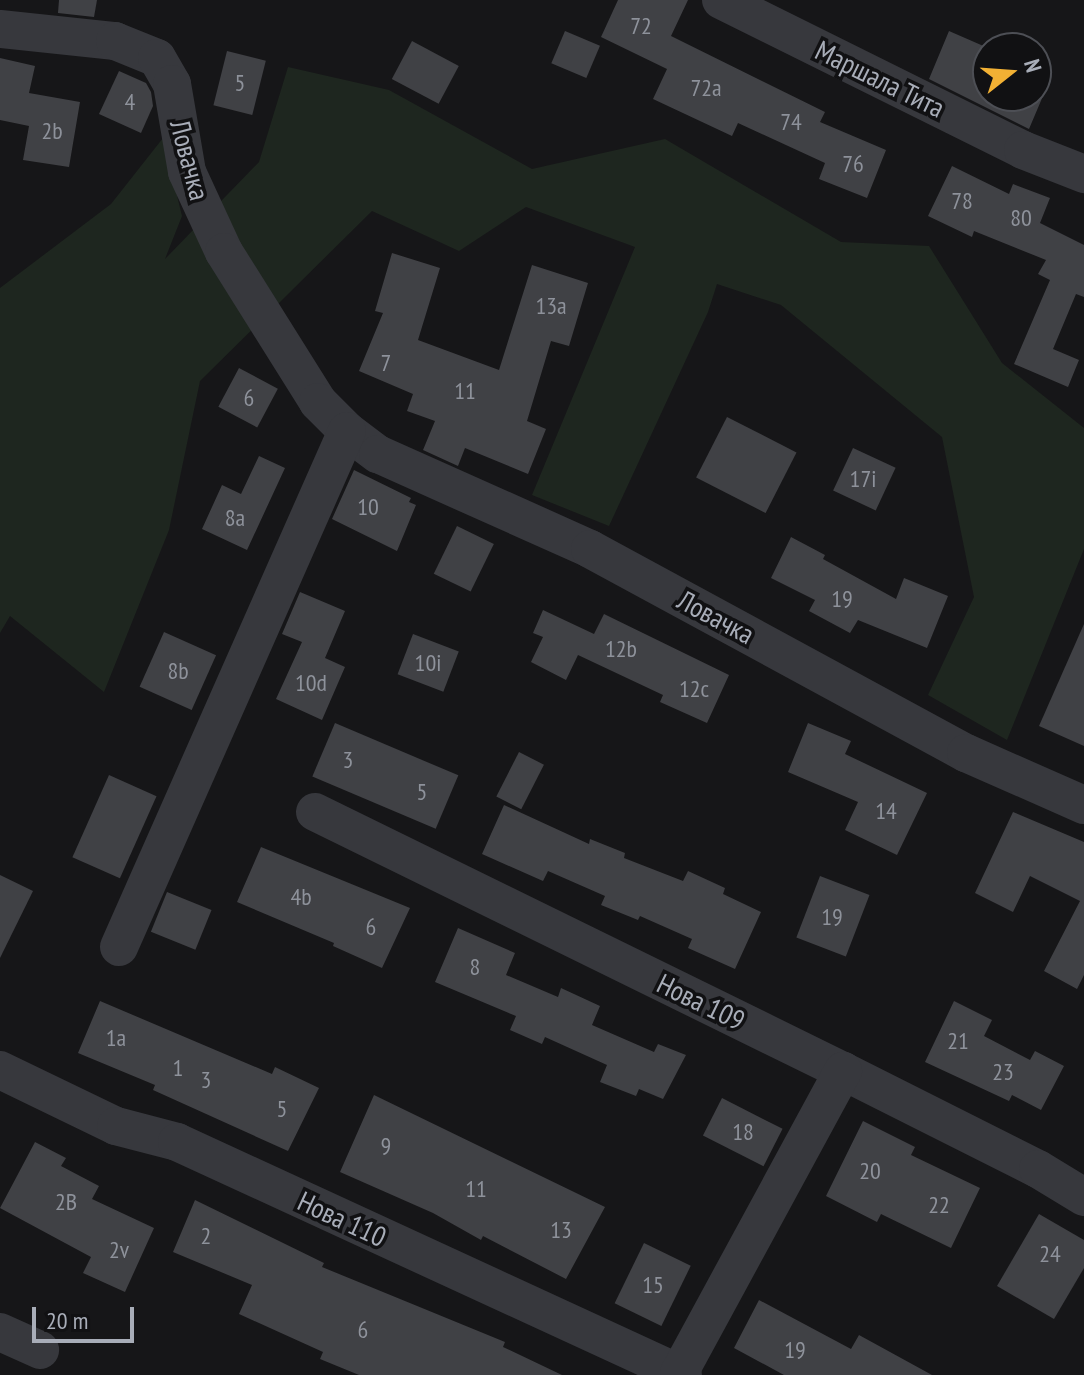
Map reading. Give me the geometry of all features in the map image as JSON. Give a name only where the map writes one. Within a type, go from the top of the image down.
[{"type":"street","name":"Маршала Тита","points":[[721,0],[1023,150],[1084,174]]},
{"type":"street","name":"Ловачка","points":[[0,29],[115,41],[157,58],[172,84],[187,172],[211,228],[318,402],[347,431],[378,454],[590,549],[966,753],[1084,805]]},
{"type":"street","points":[[119,947],[347,431]]},
{"type":"street","name":"Нова 109","points":[[315,812],[843,1071],[1038,1169],[1084,1197]]},
{"type":"street","name":"Нова 110","points":[[0,1070],[116,1126],[177,1142],[681,1374]]},
{"type":"street","points":[[681,1374],[843,1071]]},
{"type":"street","points":[[0,1332],[40,1350]]},
{"type":"shaded area","points":[[288,67],[389,90],[532,169],[665,139],[841,242],[929,246],[1002,363],[1084,428],[1084,549],[1007,740],[928,695],[974,597],[942,437],[781,305],[717,284],[708,312],[609,526],[532,495],[635,247],[526,207],[459,251],[372,211],[200,381],[169,530],[104,692],[10,616],[0,633],[0,288],[111,204],[163,138],[182,216],[165,259],[259,162]]},
{"type":"building","points":[[59,0],[97,0],[94,17],[58,13]]},
{"type":"building","points":[[618,0],[688,0],[671,36],[825,112],[820,122],[886,150],[867,198],[819,179],[825,163],[738,123],[732,136],[653,99],[667,69],[601,37]]},
{"type":"building","points":[[565,31],[600,46],[586,78],[551,63]]},
{"type":"building","points":[[949,31],[972,41],[972,100],[929,79]]},
{"type":"building","points":[[412,41],[459,66],[439,104],[392,79]]},
{"type":"building","points":[[227,51],[266,61],[252,115],[213,105]]},
{"type":"building","points":[[0,58],[35,66],[29,93],[80,102],[69,167],[23,160],[29,126],[0,120]]},
{"type":"building","points":[[119,71],[146,83],[151,92],[153,106],[141,133],[99,114]]},
{"type":"building","points":[[995,112],[1036,112],[1029,129]]},
{"type":"building","points":[[952,166],[1009,194],[1013,184],[1050,198],[1040,223],[1084,245],[1084,297],[1076,294],[1053,349],[1079,360],[1068,387],[1014,364],[1050,280],[1038,274],[1046,260],[974,231],[972,237],[928,216]]},
{"type":"building","points":[[392,253],[440,268],[418,340],[499,370],[532,265],[588,283],[569,346],[551,341],[527,421],[546,429],[528,474],[465,448],[458,466],[423,450],[435,421],[407,411],[413,394],[359,371],[383,313],[375,311]]},
{"type":"building","points":[[239,368],[278,389],[257,428],[218,407]]},
{"type":"building","points":[[727,417],[796,452],[766,513],[696,478]]},
{"type":"building","points":[[853,448],[896,468],[876,510],[833,491]]},
{"type":"building","points":[[259,456],[285,468],[247,550],[202,529],[222,485],[241,494]]},
{"type":"building","points":[[354,470],[411,498],[409,502],[416,505],[397,551],[332,519]]},
{"type":"building","points":[[457,526],[494,544],[471,592],[434,574]]},
{"type":"building","points":[[791,537],[825,555],[823,559],[896,599],[904,578],[948,596],[927,648],[858,620],[850,633],[809,611],[815,600],[771,578]]},
{"type":"building","points":[[300,592],[345,611],[325,658],[345,667],[322,720],[276,699],[302,642],[282,634]]},
{"type":"building","points":[[543,610],[594,634],[604,614],[729,675],[707,723],[660,702],[663,695],[578,655],[566,680],[531,662],[543,637],[533,633]]},
{"type":"building","points":[[1084,624],[1084,746],[1039,726]]},
{"type":"building","points":[[164,632],[216,655],[192,710],[140,687]]},
{"type":"building","points":[[413,634],[459,652],[443,692],[398,674]]},
{"type":"building","points":[[335,723],[458,775],[436,829],[312,776]]},
{"type":"building","points":[[808,723],[851,741],[845,754],[927,793],[897,855],[845,830],[858,802],[788,772]]},
{"type":"building","points":[[519,752],[544,765],[521,809],[496,797]]},
{"type":"building","points":[[109,775],[157,796],[120,878],[72,857]]},
{"type":"building","points":[[504,805],[589,844],[590,839],[625,853],[624,858],[683,881],[688,871],[725,888],[723,894],[761,912],[735,969],[688,948],[692,939],[640,916],[638,920],[601,905],[605,896],[548,871],[543,881],[482,854]]},
{"type":"building","points":[[1013,812],[1084,842],[1084,975],[1077,989],[1044,971],[1080,901],[1030,876],[1013,912],[975,893]]},
{"type":"building","points":[[261,847],[410,908],[382,968],[333,946],[334,943],[237,902]]},
{"type":"building","points":[[0,875],[33,891],[0,958]]},
{"type":"building","points":[[820,876],[869,895],[846,957],[796,938]]},
{"type":"building","points":[[167,892],[212,910],[195,950],[151,932]]},
{"type":"building","points":[[458,928],[515,953],[506,975],[558,997],[561,988],[600,1006],[592,1025],[654,1052],[658,1044],[686,1055],[663,1099],[639,1089],[636,1096],[600,1082],[607,1065],[545,1037],[542,1044],[510,1030],[516,1016],[435,982]]},
{"type":"building","points":[[100,1001],[272,1074],[275,1067],[319,1088],[288,1151],[153,1090],[155,1085],[78,1053]]},
{"type":"building","points":[[954,1001],[992,1020],[984,1036],[1030,1060],[1035,1051],[1064,1066],[1041,1110],[1012,1095],[1009,1101],[925,1062]]},
{"type":"building","points":[[374,1095],[605,1207],[566,1279],[483,1236],[481,1240],[433,1213],[340,1172]]},
{"type":"building","points":[[722,1098],[783,1129],[764,1166],[703,1135]]},
{"type":"building","points":[[863,1121],[915,1147],[911,1155],[980,1188],[951,1248],[881,1214],[877,1222],[826,1196]]},
{"type":"building","points":[[35,1142],[66,1158],[61,1166],[99,1186],[92,1199],[154,1228],[125,1292],[83,1273],[91,1257],[0,1208]]},
{"type":"building","points":[[195,1200],[324,1263],[322,1267],[505,1342],[503,1347],[562,1375],[359,1375],[320,1359],[323,1352],[239,1314],[252,1285],[173,1252]]},
{"type":"building","points":[[1039,1214],[1084,1240],[1084,1268],[1054,1319],[997,1286]]},
{"type":"building","points":[[644,1243],[691,1266],[661,1326],[615,1303]]},
{"type":"building","points":[[759,1300],[851,1349],[859,1335],[932,1375],[784,1375],[734,1348]]}]
